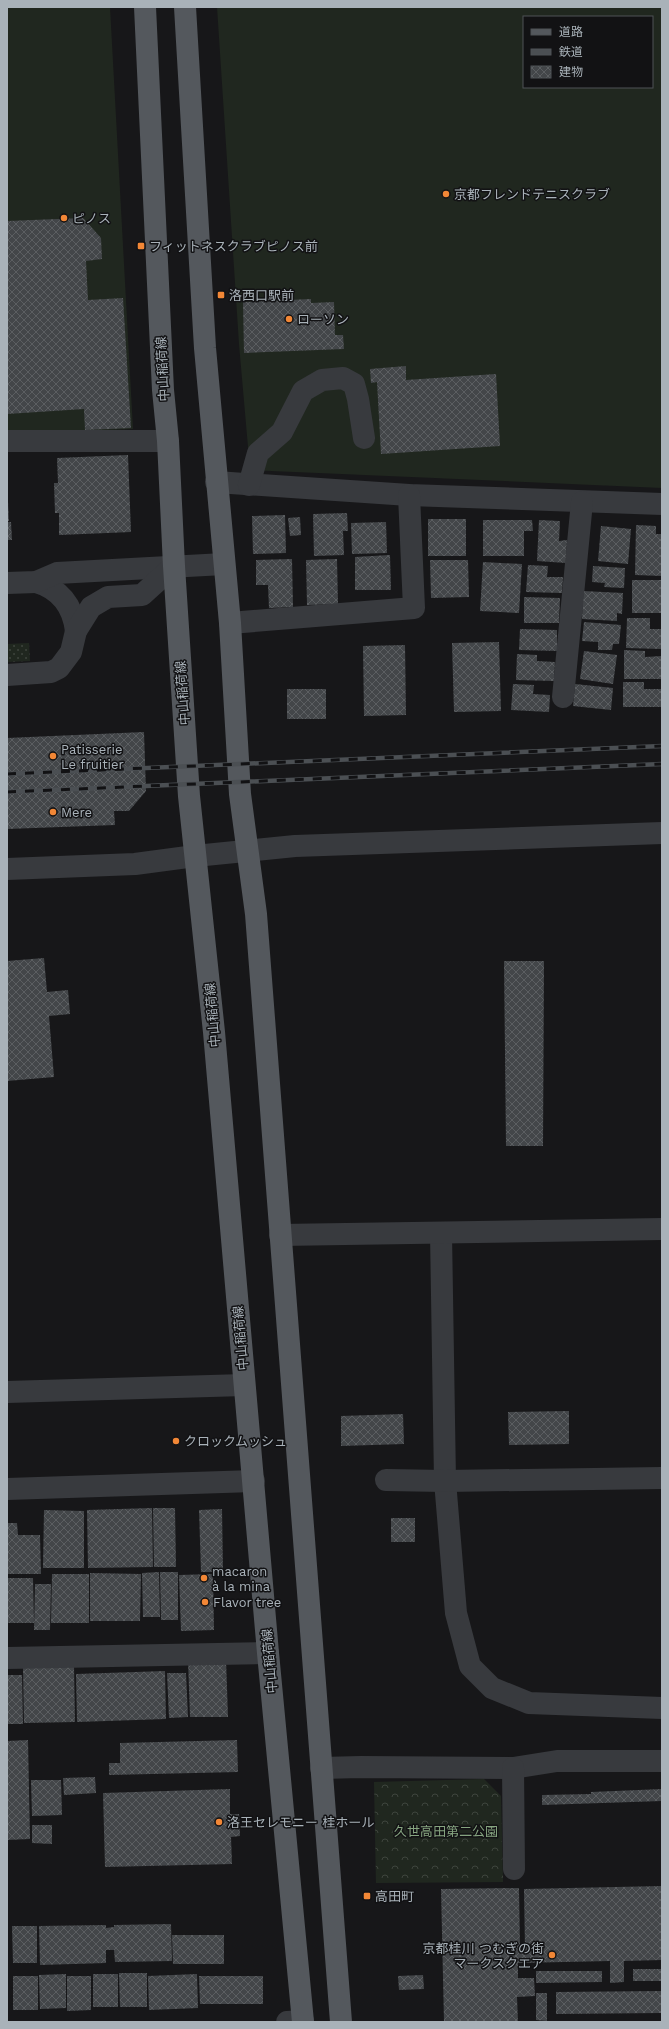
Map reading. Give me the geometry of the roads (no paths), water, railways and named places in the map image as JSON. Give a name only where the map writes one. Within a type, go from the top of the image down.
[{"type":"main road","name":"中山稲荷線","points":[[144,7],[163,390],[168,441],[188,796],[213,1024],[244,1385],[254,1481],[297,2022]]},
{"type":"main road","points":[[185,7],[205,348],[230,623],[240,794],[256,914],[341,2022]]},
{"type":"street","points":[[249,485],[258,453],[282,432],[303,391],[322,380],[343,378],[354,384],[358,399],[364,438]]},
{"type":"street","points":[[7,441],[168,441]]},
{"type":"street","points":[[216,482],[409,495],[662,504]]},
{"type":"street","points":[[230,623],[414,608],[409,495]]},
{"type":"street","points":[[562,697],[582,502]]},
{"type":"street","points":[[36,582],[57,573],[224,564]]},
{"type":"street","points":[[7,675],[51,672],[59,668],[71,652],[76,631],[91,607],[108,597],[142,595],[174,566]]},
{"type":"street","points":[[7,583],[36,582],[48,586],[57,592],[65,600],[71,611],[76,631]]},
{"type":"street","points":[[7,869],[135,864],[247,850],[303,846],[662,833]]},
{"type":"street","points":[[280,1235],[662,1229]]},
{"type":"street","points":[[441,1233],[445,1481],[456,1613],[470,1666],[492,1688],[529,1703],[662,1708]]},
{"type":"street","points":[[7,1392],[244,1385]]},
{"type":"street","points":[[386,1480],[445,1481],[662,1478]]},
{"type":"street","points":[[7,1489],[254,1481]]},
{"type":"street","points":[[7,1658],[268,1653]]},
{"type":"street","points":[[321,1768],[361,1766],[513,1768],[557,1761],[662,1761]]},
{"type":"street","points":[[513,1768],[514,1869]]},
{"type":"railway","points":[[7,774],[662,746]]},
{"type":"railway","points":[[7,792],[662,764]]},
{"type":"place","name":"京都フレンドテニスクラブ","points":[[446,194]]},
{"type":"place","name":"ピノス","points":[[64,218]]},
{"type":"place","name":"フィットネスクラブピノス前","points":[[141,246]]},
{"type":"place","name":"洛西口駅前","points":[[221,295]]},
{"type":"place","name":"ローソン","points":[[289,319]]},
{"type":"place","name":"Patisserie Le fruitier","points":[[53,756]]},
{"type":"place","name":"Mere","points":[[53,812]]},
{"type":"place","name":"クロックムッシュ","points":[[176,1441]]},
{"type":"place","name":"macaron à la mina","points":[[204,1578]]},
{"type":"place","name":"Flavor tree","points":[[205,1602]]},
{"type":"place","name":"洛王セレモニー 桂ホール","points":[[219,1822]]},
{"type":"place","name":"高田町","points":[[367,1896]]},
{"type":"place","name":"京都桂川 つむぎの街 マークスクエア","points":[[552,1955]]},
{"type":"park label","name":"久世高田第二公園","points":[[446,1831]]}]
